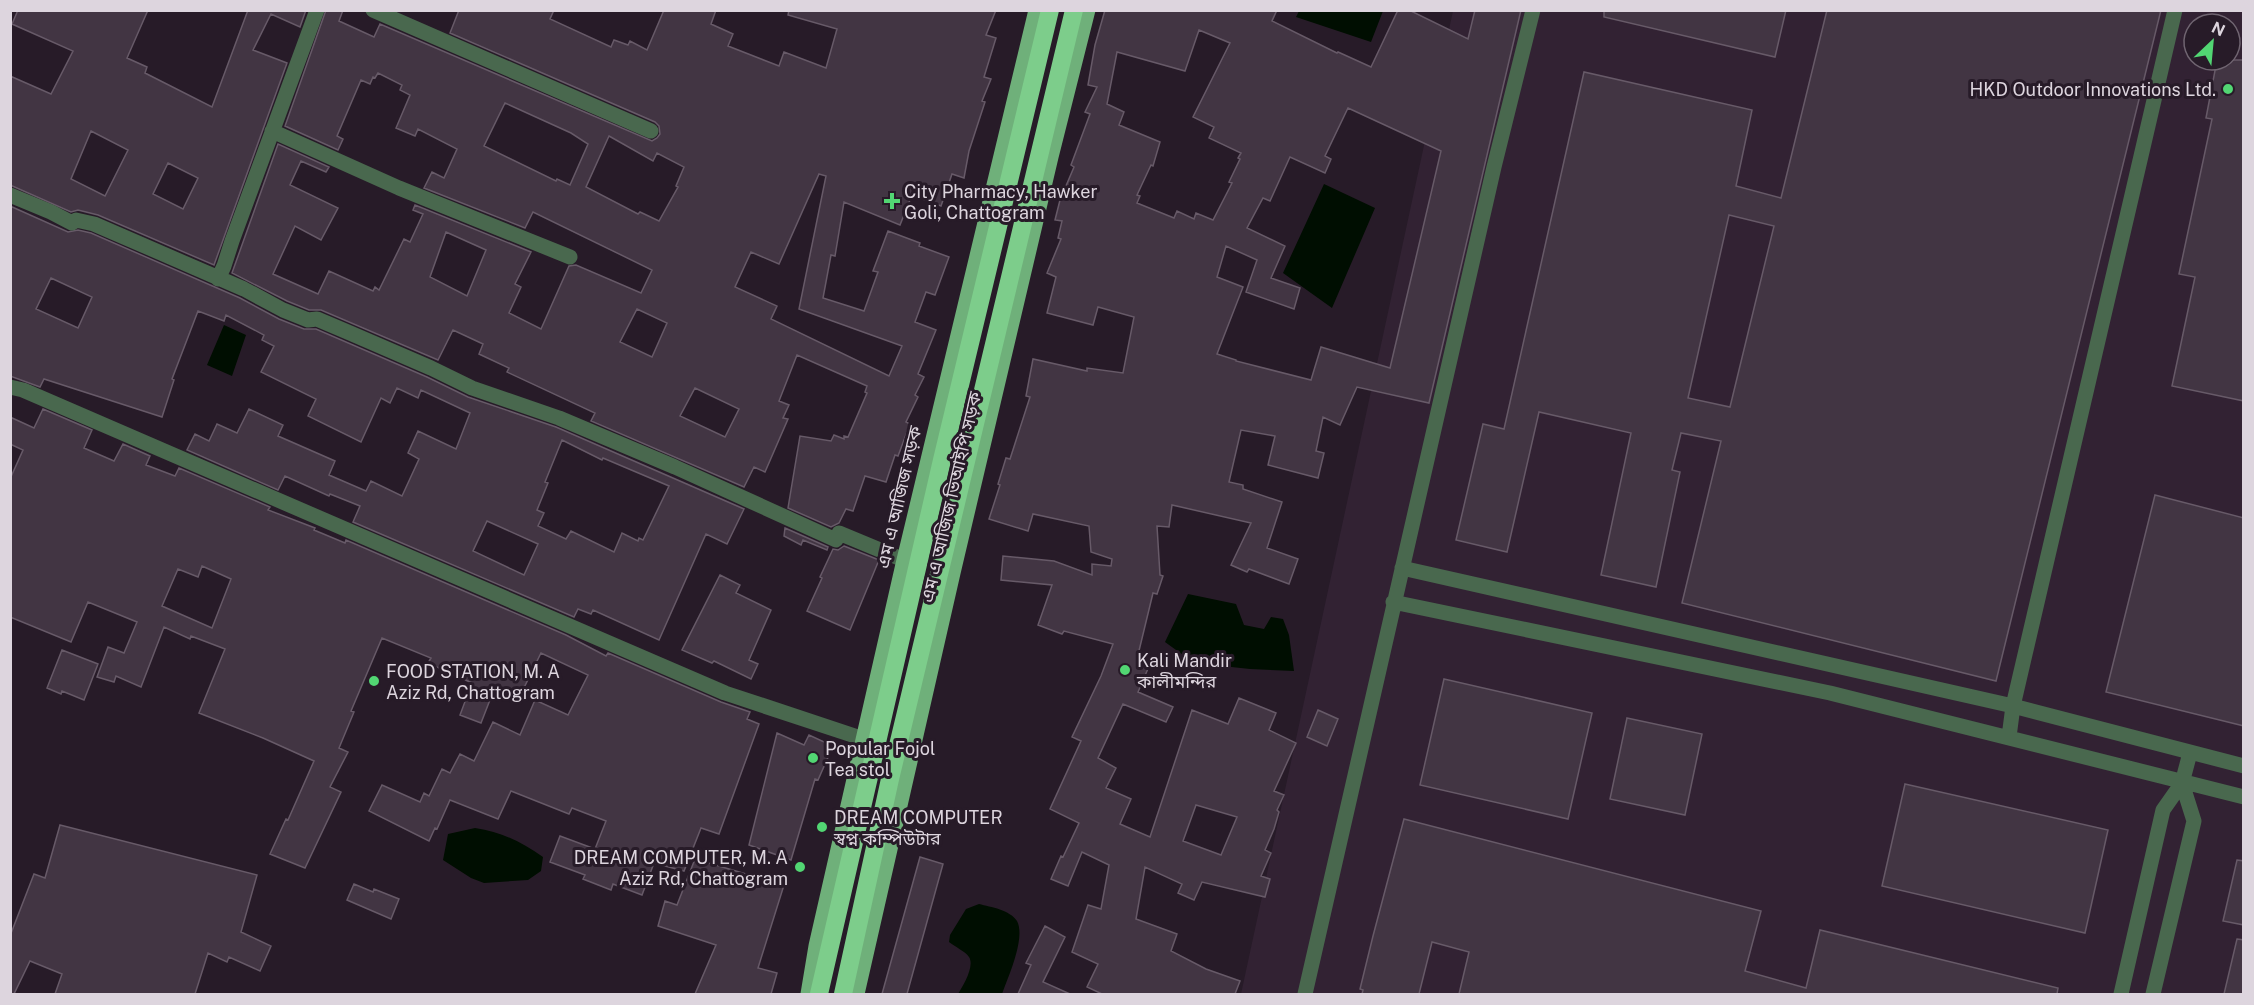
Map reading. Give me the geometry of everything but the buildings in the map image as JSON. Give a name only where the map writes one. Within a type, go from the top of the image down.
[{"type":"highway","points":[[819,994],[945,448],[1050,10]]},
{"type":"highway","points":[[843,994],[893,767],[1074,10]]},
{"type":"main road","name":"এম এ আজিজ সড়ক","points":[[808,994],[816,946],[904,560],[1036,10]]},
{"type":"main road","name":"এম এ আজিজ ভিআইপি সড়ক","points":[[857,994],[972,492],[1051,157],[1089,10]]},
{"type":"street","points":[[218,279],[316,10]]},
{"type":"street","points":[[373,10],[651,131]]},
{"type":"street","points":[[1305,994],[1393,602],[1533,10]]},
{"type":"street","points":[[2009,737],[2013,706],[2175,10]]},
{"type":"street","points":[[272,131],[399,188],[570,257]]},
{"type":"street","points":[[10,195],[72,223],[76,220],[94,224],[244,289],[308,321],[317,319],[472,388],[559,418],[836,540],[839,533],[904,560]]},
{"type":"street","points":[[10,387],[23,390],[725,693],[864,740]]},
{"type":"street","points":[[1402,568],[2013,706],[2244,766]]},
{"type":"street","points":[[1393,602],[1830,693],[2244,797]]},
{"type":"street","points":[[1830,693],[1835,666]]},
{"type":"street","points":[[2121,994],[2163,810],[2182,783],[2190,753]]},
{"type":"street","points":[[2153,994],[2194,821],[2182,783]]},
{"type":"shaded area","points":[[1299,10],[1383,11],[1371,42],[1296,17]]},
{"type":"shaded area","points":[[1453,11],[2243,11],[2243,994],[1241,994]]},
{"type":"shaded area","points":[[1324,184],[1375,208],[1332,308],[1283,273]]},
{"type":"shaded area","points":[[224,325],[246,335],[232,376],[207,365]]},
{"type":"shaded area","points":[[1188,594],[1236,604],[1244,625],[1264,629],[1271,617],[1283,619],[1289,635],[1294,671],[1194,663],[1165,642]]},
{"type":"shaded area","points":[[475,828],[503,835],[543,857],[541,871],[528,880],[484,883],[471,878],[443,860],[448,834]]},
{"type":"shaded area","points":[[979,904],[1010,914],[1017,921],[1019,928],[1018,947],[1002,994],[958,994],[971,965],[969,957],[949,942],[950,935],[966,909]]},
{"type":"place","name":"HKD Outdoor Innovations Ltd.","points":[[2228,89]]},
{"type":"place","name":"City Pharmacy, Hawker Goli, Chattogram","points":[[892,201]]},
{"type":"place","name":"Kali Mandir কালীমন্দির","points":[[1125,670]]},
{"type":"place","name":"FOOD STATION, M. A Aziz Rd, Chattogram","points":[[374,681]]},
{"type":"place","name":"Popular Fojol Tea stol","points":[[813,758]]},
{"type":"place","name":"DREAM COMPUTER স্বপ্ন কম্পিউটার","points":[[822,827]]},
{"type":"place","name":"DREAM COMPUTER, M. A Aziz Rd, Chattogram","points":[[800,867]]}]
